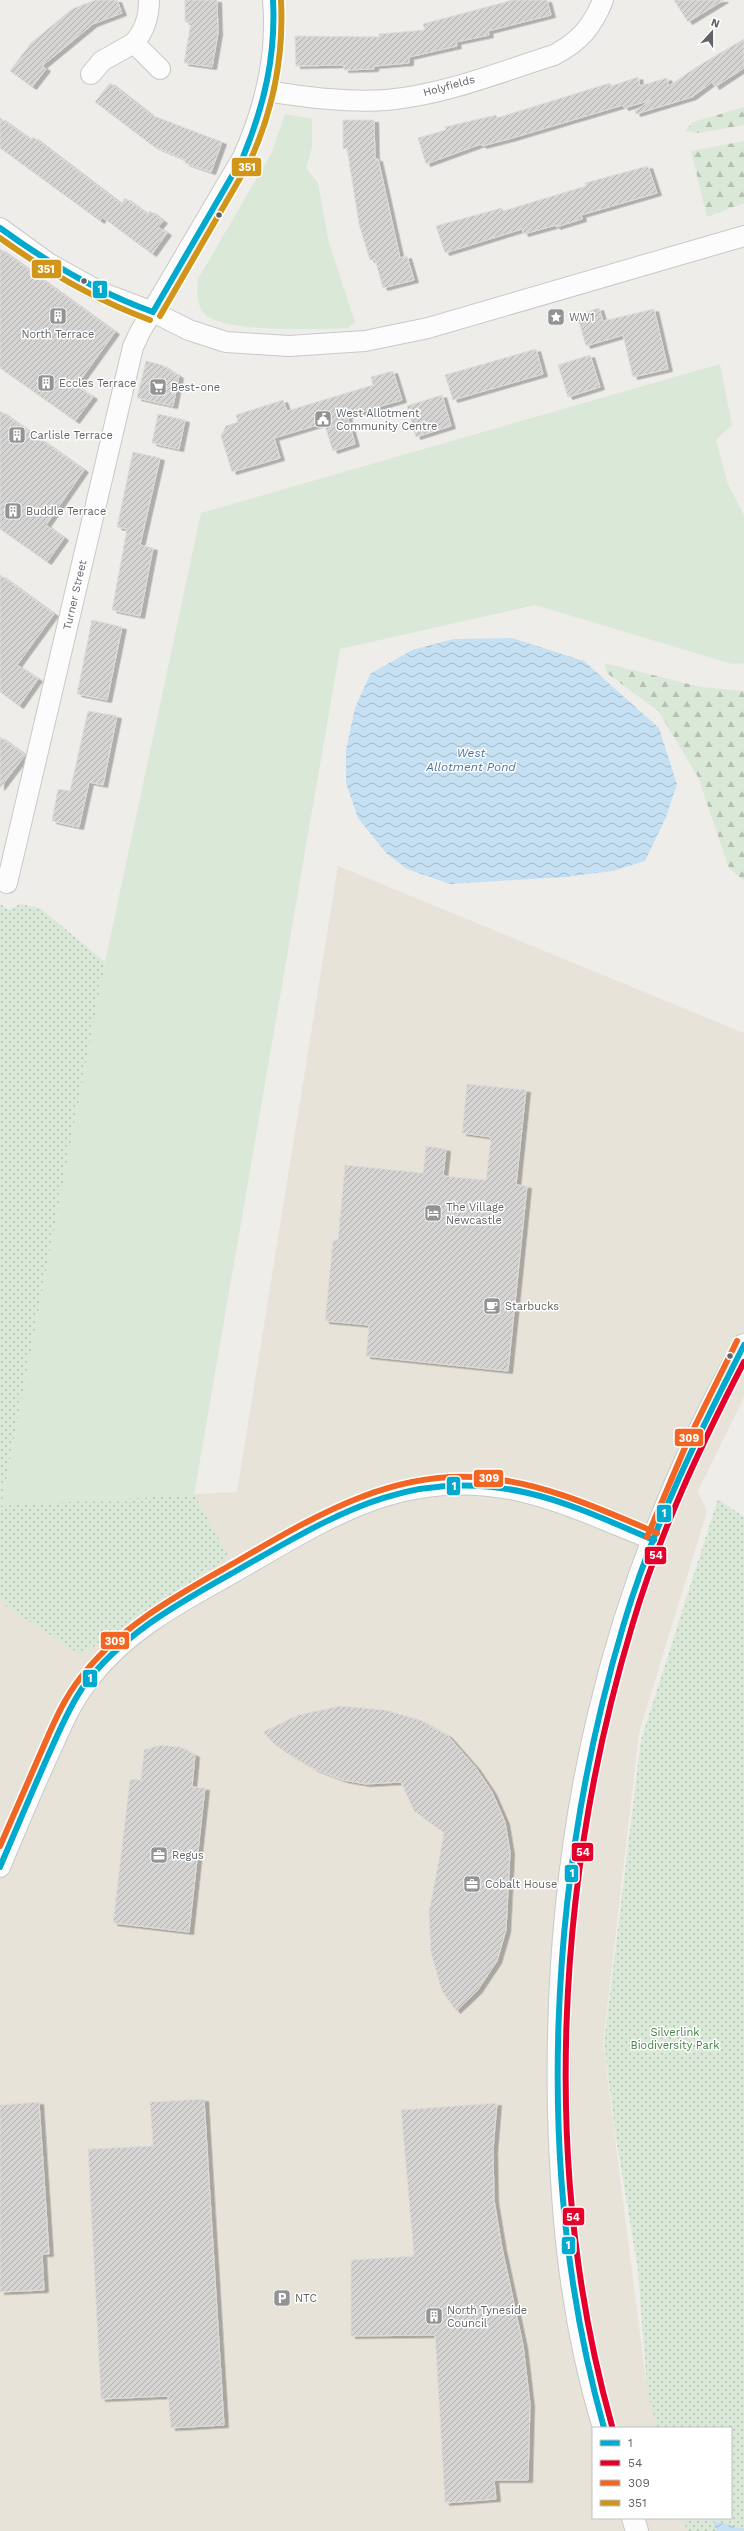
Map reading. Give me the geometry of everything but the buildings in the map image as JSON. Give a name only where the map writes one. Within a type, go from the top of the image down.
[{"type":"street","points":[[91,74],[102,61],[134,43],[142,33],[146,23],[149,0]]},
{"type":"street","points":[[153,312],[243,157],[254,133],[266,91],[273,34],[272,0]]},
{"type":"street","name":"Holyfields","points":[[266,91],[321,99],[351,101],[387,100],[417,95],[547,57],[571,46],[586,32],[603,0]]},
{"type":"street","points":[[134,43],[160,70]]},
{"type":"street","points":[[0,228],[48,263],[100,292],[153,312],[200,334],[226,342],[289,346],[365,340],[428,328],[744,236]]},
{"type":"street","name":"Turner Street","points":[[4,881],[133,347],[153,312]]},
{"type":"street","points":[[604,2427],[588,2375],[569,2267],[561,2184],[558,2043],[562,1936],[580,1802],[593,1736],[622,1626],[654,1540],[690,1453],[722,1384],[744,1345]]},
{"type":"street","points":[[0,1867],[71,1706],[89,1678],[106,1660],[125,1642],[180,1603],[333,1515],[368,1500],[405,1490],[443,1485],[474,1485],[528,1493],[654,1540]]},
{"type":"street","points":[[633,2519],[637,2531]]},
{"type":"shaded area","points":[[338,866],[744,1033],[744,1397],[698,1491],[707,1511],[639,1733],[603,2043],[647,2389],[659,2427],[592,2427],[592,2519],[686,2519],[690,2531],[0,2531],[0,1505],[237,1492]]},
{"type":"green space","points":[[744,107],[744,125],[699,133],[685,131],[693,122]]},
{"type":"green space","points":[[285,114],[312,119],[312,148],[306,168],[318,183],[329,243],[355,322],[348,328],[271,329],[229,324],[213,319],[203,312],[199,304],[197,291],[198,279],[272,152]]},
{"type":"green space","points":[[744,141],[744,203],[707,217],[691,151]]},
{"type":"green space","points":[[720,364],[732,425],[716,440],[728,484],[744,515],[744,663],[732,664],[535,605],[340,649],[194,1495],[1,1506],[105,962],[201,513]]},
{"type":"green space","points":[[604,663],[701,687],[744,691],[744,881],[729,868],[698,777],[659,712],[607,673]]},
{"type":"green space","points":[[0,904],[9,910],[20,904],[40,908],[105,962],[1,1506],[194,1495],[229,1557],[81,1655],[6,1606],[0,1596]]},
{"type":"green space","name":"Silverlink Biodiversity Park","points":[[718,1499],[744,1517],[744,2531],[688,2531],[682,2519],[732,2519],[732,2427],[657,2427],[647,2389],[638,2270],[615,2131],[604,2043],[641,1740]]},
{"type":"water","name":"West Allotment Pond","points":[[512,638],[584,661],[659,728],[677,784],[666,817],[645,861],[613,871],[565,877],[450,884],[407,869],[386,853],[358,818],[346,783],[346,750],[355,708],[370,674],[412,650],[454,639]]},
{"type":"water","points":[[712,2521],[744,2529],[744,2531],[717,2531]]},
{"type":"transit line","name":"1","points":[[153,312],[243,157],[263,100],[267,80],[273,41],[273,0]]},
{"type":"transit line","name":"351","points":[[160,316],[250,161],[258,142],[271,102],[279,62],[281,42],[281,0]]},
{"type":"transit line","name":"1","points":[[0,228],[36,253],[74,276],[112,295],[153,312]]},
{"type":"transit line","name":"351","points":[[0,238],[54,274],[72,284],[110,304],[150,320]]},
{"type":"transit line","name":"309","points":[[647,1537],[689,1438],[737,1341]]},
{"type":"transit line","name":"1","points":[[604,2427],[581,2330],[566,2230],[559,2128],[558,2025],[565,1922],[579,1820],[598,1720],[624,1623],[649,1551],[678,1481],[693,1447],[744,1345]]},
{"type":"transit line","name":"54","points":[[612,2426],[589,2329],[574,2229],[567,2127],[566,2025],[573,1923],[587,1822],[606,1723],[632,1626],[668,1524],[696,1459],[744,1362]]},
{"type":"transit line","name":"309","points":[[0,1846],[61,1709],[75,1685],[97,1658],[132,1627],[172,1599],[293,1529],[323,1514],[354,1500],[386,1489],[418,1481],[451,1477],[486,1478],[531,1486],[574,1499],[657,1533]]},
{"type":"transit line","name":"1","points":[[0,1867],[66,1717],[83,1687],[98,1668],[115,1651],[153,1621],[215,1583],[307,1531],[374,1501],[409,1491],[446,1486],[485,1486],[528,1493],[560,1502],[654,1540]]},
{"type":"place","name":"North Terrace","points":[[58,316]]},
{"type":"place","name":"WW1","points":[[556,317]]},
{"type":"place","name":"Eccles Terrace","points":[[46,383]]},
{"type":"place","name":"Best-one","points":[[158,387]]},
{"type":"place","name":"West Allotment Community Centre","points":[[323,419]]},
{"type":"place","name":"Carlisle Terrace","points":[[17,435]]},
{"type":"place","name":"Buddle Terrace","points":[[13,511]]},
{"type":"place","name":"The Village Newcastle","points":[[433,1213]]},
{"type":"place","name":"Starbucks","points":[[492,1306]]},
{"type":"place","name":"Regus","points":[[159,1855]]},
{"type":"place","name":"Cobalt House","points":[[472,1884]]},
{"type":"place","name":"NTC","points":[[282,2298]]},
{"type":"place","name":"North Tyneside Council","points":[[434,2316]]}]
